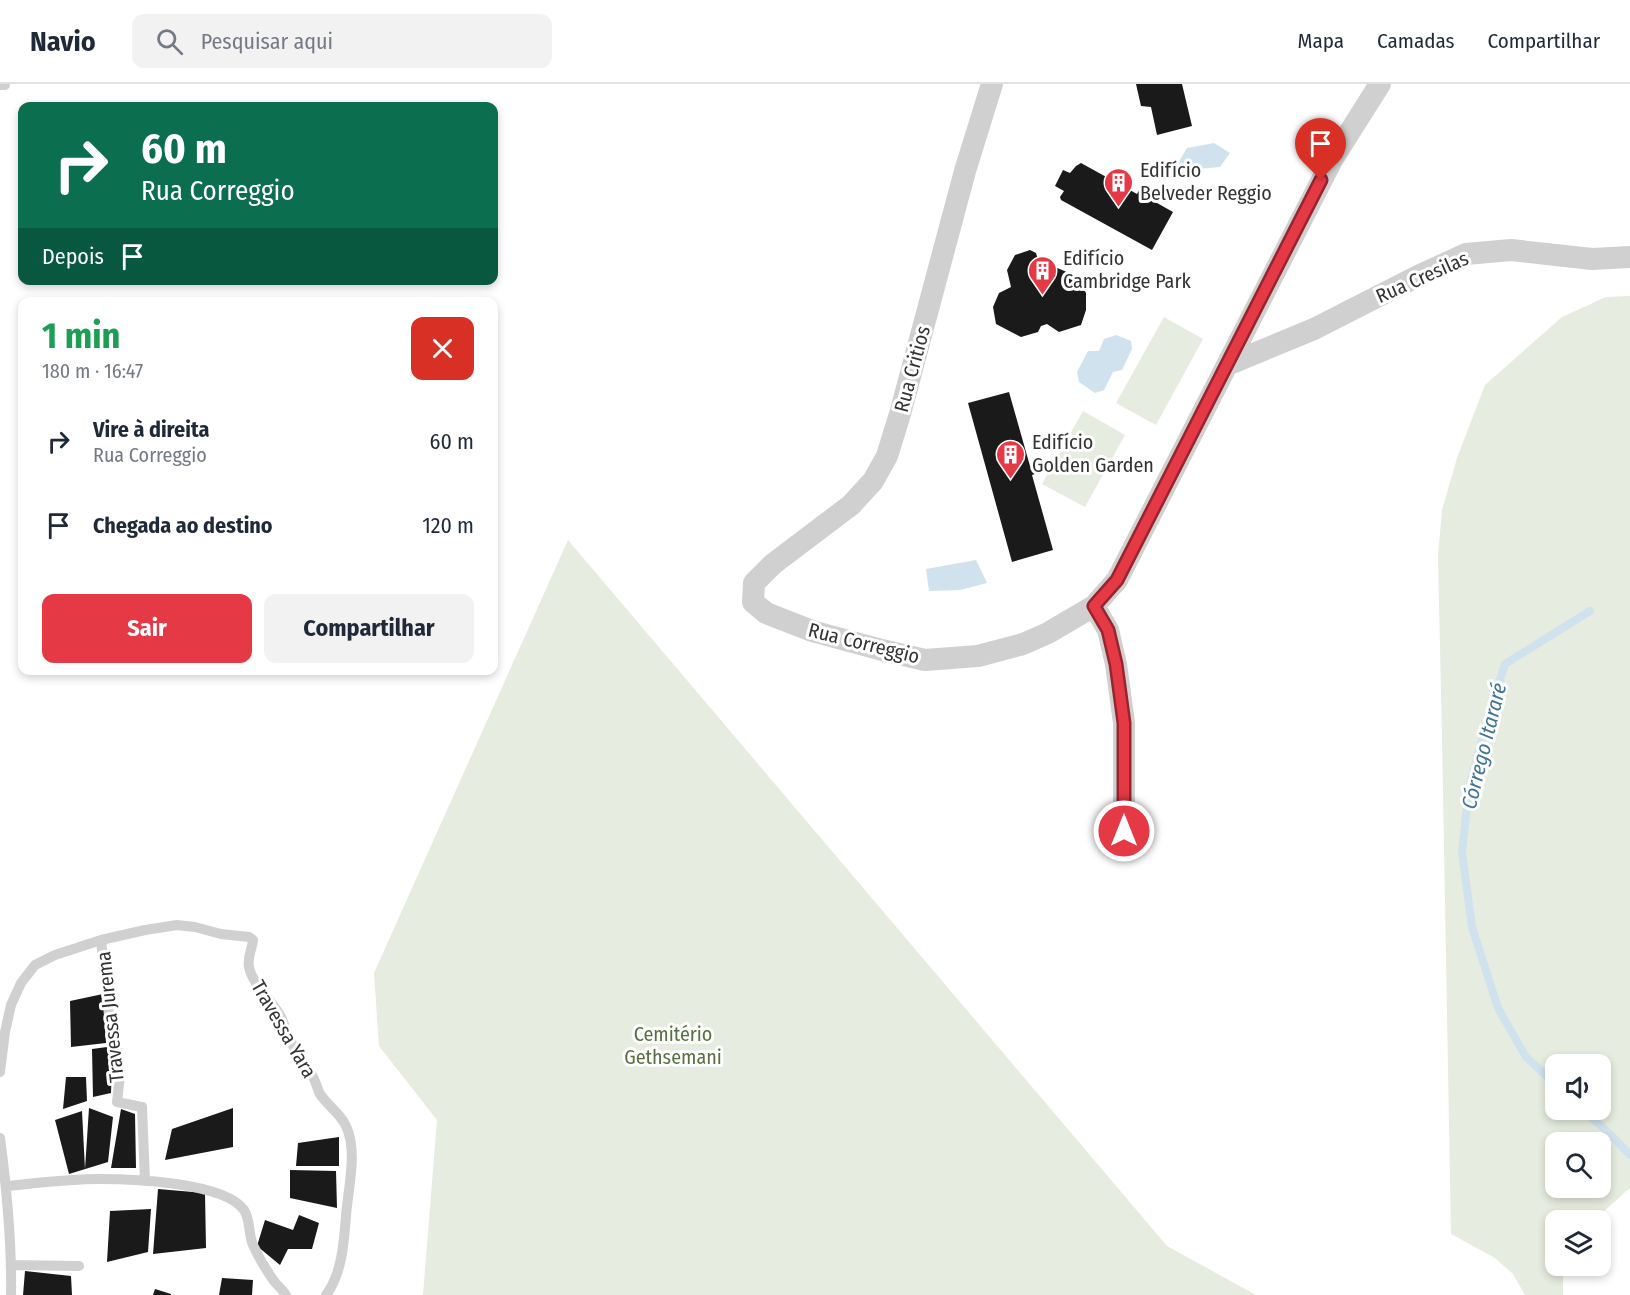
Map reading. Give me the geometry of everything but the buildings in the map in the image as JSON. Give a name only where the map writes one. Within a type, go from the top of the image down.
[{"type":"street","name":"Rua Critios","points":[[753,602],[754,583],[773,564],[851,506],[873,482],[887,456],[965,171],[992,84]]},
{"type":"street","name":"Rua Correggio","points":[[753,602],[766,613],[812,631],[925,660],[978,656],[1023,644],[1048,633],[1094,606],[1117,580],[1332,160],[1380,84]]},
{"type":"street","name":"Rua Cresilas","points":[[1227,365],[1314,329],[1466,254],[1511,250],[1592,259],[1630,257]]},
{"type":"street","points":[[1094,606],[1108,630],[1116,664],[1124,723],[1124,831]]},
{"type":"lane","name":"Travessa Yara","points":[[0,1072],[11,1005],[21,983],[34,965],[55,955],[101,940],[177,925],[253,940],[248,964],[250,972],[281,1017],[291,1043],[312,1076],[320,1095],[346,1126],[350,1141],[352,1173],[346,1206],[345,1236],[336,1276],[326,1295]]},
{"type":"lane","name":"Travessa Jurema","points":[[101,940],[110,1026],[118,1052],[120,1076],[117,1102],[142,1107],[145,1181]]},
{"type":"lane","points":[[0,1138],[7,1186],[12,1265],[11,1295]]},
{"type":"lane","points":[[7,1186],[99,1179],[145,1181],[216,1192],[243,1209],[248,1219],[252,1242],[261,1262],[286,1295]]},
{"type":"lane","points":[[12,1265],[80,1266]]},
{"type":"green space","points":[[1630,296],[1630,1188],[1605,1210],[1545,1210],[1545,1276],[1563,1276],[1563,1295],[1525,1295],[1513,1274],[1495,1258],[1451,1234],[1438,556],[1442,510],[1457,458],[1485,385],[1562,317],[1606,297]]},
{"type":"green space","points":[[1164,317],[1203,339],[1156,425],[1116,403]]},
{"type":"green space","points":[[1083,411],[1125,435],[1085,507],[1042,484]]},
{"type":"green space","name":"Cemitério Gethsemani","points":[[568,540],[1167,1246],[1256,1295],[423,1295],[437,1120],[379,1046],[374,973]]},
{"type":"water","points":[[1214,143],[1230,153],[1220,167],[1186,170],[1177,165],[1187,148]]},
{"type":"water","points":[[1116,335],[1131,341],[1132,349],[1122,370],[1113,372],[1104,390],[1095,393],[1079,382],[1077,372],[1088,351],[1099,351],[1104,339]]},
{"type":"water","points":[[976,560],[987,583],[960,590],[929,591],[926,569]]},
{"type":"waterway","name":"Córrego Itararé","points":[[1545,1075],[1526,1057],[1498,1008],[1472,927],[1462,852],[1469,788],[1505,664],[1590,611]]},
{"type":"waterway","name":"Córrego Itararé","points":[[1594,1120],[1630,1155]]},
{"type":"place","name":"Edifício Belveder Reggio","points":[[1119,208]]},
{"type":"place","name":"Edifício Cambridge Park","points":[[1042,296]]},
{"type":"place","name":"Edifício Golden Garden","points":[[1011,480]]},
{"type":"route","points":[[1124,831],[1124,723],[1116,664],[1108,630],[1094,606],[1117,580],[1321,180]]}]
